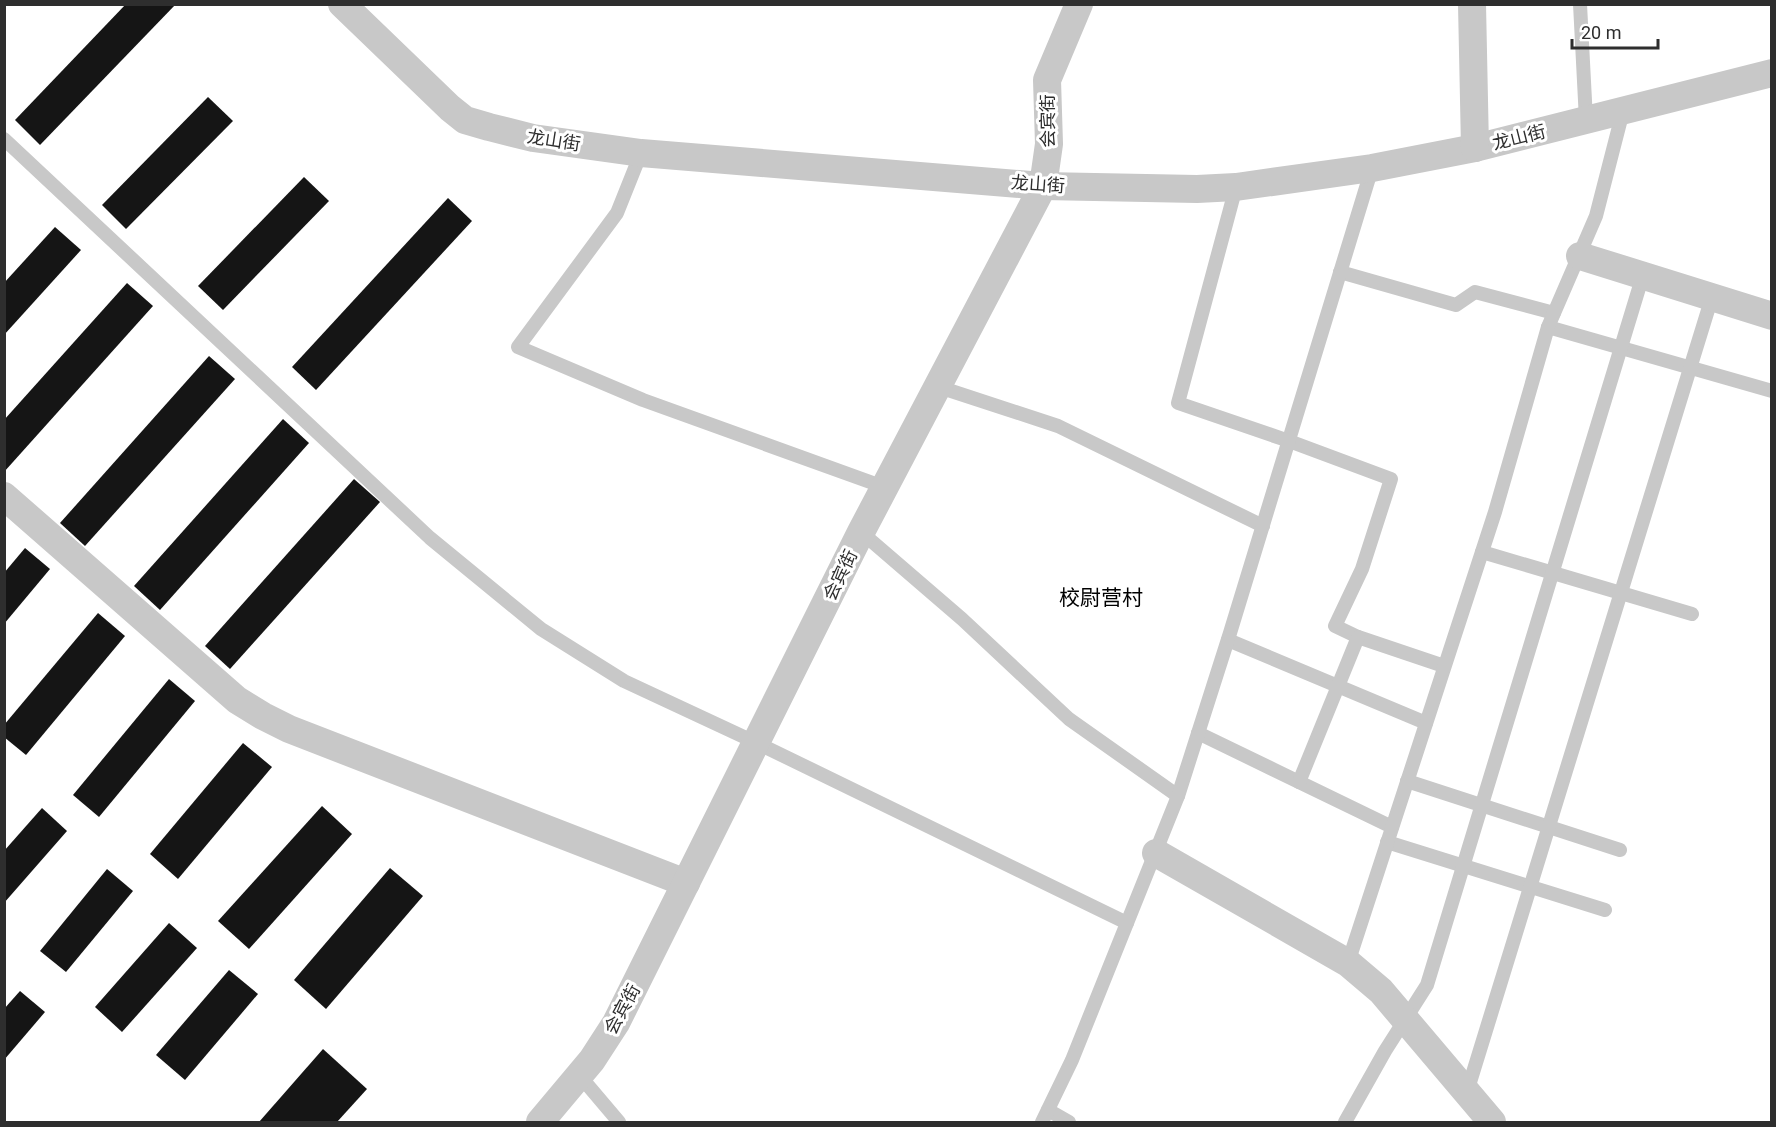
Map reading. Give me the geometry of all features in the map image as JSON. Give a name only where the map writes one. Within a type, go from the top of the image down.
[{"type":"street","name":"龙山街","points":[[342,4],[465,120],[534,138],[641,153],[1043,186],[1157,190],[1236,187],[1372,168],[1475,148],[1772,74]]},
{"type":"street","name":"会宾街","points":[[540,1122],[580,1076],[616,1023],[861,532],[1043,186],[1049,144],[1047,80],[1079,4]]},
{"type":"street","points":[[1472,4],[1475,148]]},
{"type":"street","points":[[1580,256],[1772,316]]},
{"type":"street","points":[[4,496],[237,700],[263,716],[289,729],[686,883]]},
{"type":"street","points":[[1156,853],[1348,963],[1381,991],[1492,1122]]},
{"type":"lane","points":[[1580,4],[1586,120]]},
{"type":"lane","points":[[1348,963],[1482,552],[1548,327],[1596,216],[1623,111]]},
{"type":"lane","points":[[4,139],[430,538],[541,629],[624,681],[757,742],[1127,923]]},
{"type":"lane","points":[[641,153],[617,213],[518,347],[644,400],[884,487]]},
{"type":"lane","points":[[1069,1122],[1045,1116],[1072,1060],[1178,796],[1372,168]]},
{"type":"lane","points":[[1236,187],[1178,403],[1391,479],[1362,569],[1335,626],[1359,637],[1444,666]]},
{"type":"lane","points":[[1340,272],[1456,305],[1475,291],[1554,313]]},
{"type":"lane","points":[[1346,1122],[1385,1051],[1426,985],[1643,275]]},
{"type":"lane","points":[[1467,1094],[1712,297]]},
{"type":"lane","points":[[1548,327],[1772,391]]},
{"type":"lane","points":[[936,386],[1058,426],[1263,526]]},
{"type":"lane","points":[[861,532],[962,619],[1069,719],[1178,796]]},
{"type":"lane","points":[[1482,552],[1692,614]]},
{"type":"lane","points":[[1299,782],[1359,637]]},
{"type":"lane","points":[[1228,640],[1426,723]]},
{"type":"lane","points":[[1198,734],[1392,827]]},
{"type":"lane","points":[[1407,780],[1620,850]]},
{"type":"lane","points":[[1387,842],[1605,910]]},
{"type":"lane","points":[[580,1076],[619,1122]]},
{"type":"building","points":[[126,4],[176,4],[40,145],[15,120]]},
{"type":"building","points":[[208,97],[233,121],[126,229],[102,205]]},
{"type":"building","points":[[304,177],[329,201],[223,310],[198,286]]},
{"type":"building","points":[[448,198],[472,221],[316,390],[292,367]]},
{"type":"building","points":[[55,227],[81,250],[4,335],[4,283]]},
{"type":"building","points":[[127,283],[153,306],[4,472],[4,420]]},
{"type":"building","points":[[209,356],[235,379],[85,546],[60,523]]},
{"type":"building","points":[[283,419],[309,443],[160,610],[134,586]]},
{"type":"building","points":[[354,479],[380,502],[230,669],[205,646]]},
{"type":"building","points":[[25,548],[50,569],[4,624],[4,573]]},
{"type":"building","points":[[98,613],[125,636],[26,755],[4,737],[4,725]]},
{"type":"building","points":[[169,679],[195,701],[99,817],[73,795]]},
{"type":"building","points":[[243,743],[272,767],[178,879],[150,854]]},
{"type":"building","points":[[322,806],[352,834],[249,949],[218,921]]},
{"type":"building","points":[[42,808],[67,831],[4,903],[4,851]]},
{"type":"building","points":[[390,868],[423,896],[326,1009],[294,980]]},
{"type":"building","points":[[107,869],[133,891],[66,972],[40,951]]},
{"type":"building","points":[[169,923],[197,948],[122,1032],[95,1007]]},
{"type":"building","points":[[229,970],[258,994],[185,1080],[156,1055]]},
{"type":"building","points":[[20,991],[45,1012],[4,1060],[4,1009]]},
{"type":"building","points":[[323,1049],[367,1089],[337,1122],[259,1122]]},
{"type":"district","name":"校尉营村","points":[[1101,598]]}]
